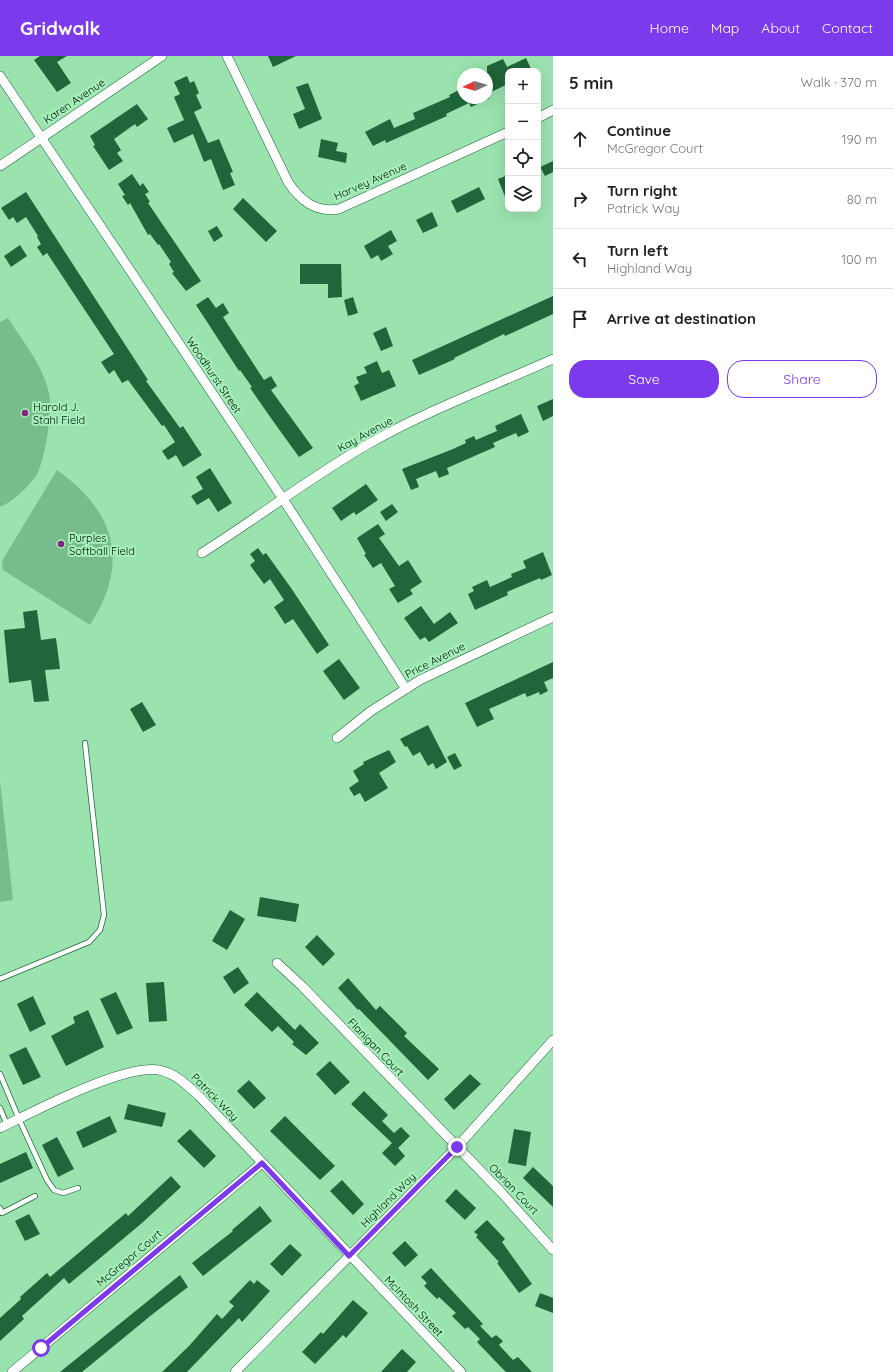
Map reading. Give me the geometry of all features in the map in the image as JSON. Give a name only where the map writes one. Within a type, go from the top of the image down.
[{"type":"street","name":"Karen Avenue","points":[[0,166],[162,56]]},
{"type":"street","name":"Harvey Avenue","points":[[227,56],[288,182],[300,199],[321,210],[339,209],[505,133]]},
{"type":"street","name":"Woodhurst Street","points":[[0,76],[283,499],[406,689]]},
{"type":"street","points":[[541,116],[553,110]]},
{"type":"street","name":"Kay Avenue","points":[[202,553],[333,465],[378,439],[455,402],[553,359]]},
{"type":"street","name":"Price Avenue","points":[[337,738],[371,711],[430,675],[553,617]]},
{"type":"street","name":"Flanigan Court","points":[[277,963],[302,986],[457,1147]]},
{"type":"street","name":"Highland Way","points":[[235,1372],[457,1147],[553,1040]]},
{"type":"street","name":"Patrick Way","points":[[4,1126],[112,1077],[140,1069],[160,1070],[178,1078],[189,1087],[349,1256]]},
{"type":"street","name":"Obrian Court","points":[[457,1147],[538,1232],[553,1250]]},
{"type":"street","name":"McGregor Court","points":[[12,1372],[262,1163]]},
{"type":"street","name":"McIntosh Street","points":[[349,1256],[457,1371]]},
{"type":"lane","points":[[0,979],[89,942],[100,930],[104,915],[85,743]]},
{"type":"lane","points":[[0,1074],[19,1119],[54,1190],[63,1193],[78,1188]]},
{"type":"lane","points":[[0,1108],[4,1126]]},
{"type":"lane","points":[[0,1208],[2,1213],[35,1196]]},
{"type":"green space","name":"Harold J. Stahl Field","points":[[8,318],[32,354],[42,373],[49,393],[50,411],[45,448],[36,476],[20,494],[0,507],[0,322]]},
{"type":"green space","name":"Purples Softball Field","points":[[57,470],[77,486],[93,503],[104,521],[111,540],[113,560],[110,581],[102,602],[90,625],[3,570],[2,561]]},
{"type":"green space","points":[[0,781],[13,900],[0,902]]},
{"type":"building","points":[[40,56],[67,56],[57,62],[71,83],[57,92],[34,60]]},
{"type":"building","points":[[268,56],[296,56],[273,67]]},
{"type":"building","points":[[526,58],[531,68],[505,68],[505,85],[493,91],[493,68],[487,68],[487,66],[503,59],[507,67]]},
{"type":"building","points":[[187,76],[190,83],[194,81],[199,93],[196,95],[202,108],[194,112],[208,143],[219,139],[233,172],[230,173],[235,185],[223,190],[211,159],[204,162],[193,134],[174,143],[167,128],[184,120],[174,97],[180,94],[174,82]]},
{"type":"building","points":[[308,83],[322,119],[299,129],[293,114],[305,109],[296,87]]},
{"type":"building","points":[[457,91],[457,104],[467,104],[446,114],[447,116],[386,143],[385,140],[373,146],[365,132],[390,119],[394,128],[415,119],[413,113],[450,97],[449,95]]},
{"type":"building","points":[[137,104],[148,119],[137,127],[135,124],[114,139],[121,150],[117,153],[123,161],[109,170],[93,146],[95,145],[90,136]]},
{"type":"building","points":[[470,104],[477,104],[471,107]]},
{"type":"building","points":[[321,139],[338,143],[336,151],[347,153],[346,163],[318,157]]},
{"type":"building","points":[[553,161],[553,172],[545,176],[541,167]]},
{"type":"building","points":[[132,174],[140,186],[143,183],[149,192],[145,194],[150,202],[148,203],[201,281],[186,291],[172,273],[174,272],[169,264],[171,262],[159,244],[158,245],[150,234],[148,235],[130,203],[128,205],[122,196],[125,195],[118,184]]},
{"type":"building","points":[[505,176],[505,196],[498,179]]},
{"type":"building","points":[[479,187],[485,199],[457,213],[451,201]]},
{"type":"building","points":[[26,192],[148,380],[146,381],[180,428],[183,426],[202,455],[183,467],[176,455],[168,460],[162,451],[175,442],[164,425],[162,426],[128,380],[122,383],[114,370],[109,374],[101,362],[114,354],[47,253],[43,256],[37,247],[41,244],[37,237],[38,236],[26,217],[17,223],[13,217],[9,220],[1,208]]},
{"type":"building","points":[[243,198],[277,231],[266,242],[233,209]]},
{"type":"building","points":[[432,212],[438,226],[423,233],[416,220]]},
{"type":"building","points":[[217,226],[223,236],[214,242],[208,231]]},
{"type":"building","points":[[391,230],[397,241],[388,246],[393,254],[381,261],[378,255],[371,259],[364,246]]},
{"type":"building","points":[[20,245],[27,256],[11,267],[4,256]]},
{"type":"building","points":[[300,264],[341,264],[342,297],[328,298],[328,284],[300,284]]},
{"type":"building","points":[[553,296],[553,314],[505,336],[504,334],[454,358],[455,359],[419,375],[412,360]]},
{"type":"building","points":[[208,297],[216,308],[223,303],[229,313],[223,317],[264,380],[271,376],[277,386],[271,390],[313,448],[299,457],[250,388],[252,387],[240,370],[239,371],[196,305]]},
{"type":"building","points":[[353,297],[358,313],[348,316],[344,300]]},
{"type":"building","points":[[386,327],[393,346],[381,351],[373,333]]},
{"type":"building","points":[[377,361],[382,373],[389,370],[396,386],[361,401],[354,386],[359,383],[356,377],[367,373],[364,367]]},
{"type":"building","points":[[553,399],[553,416],[543,421],[537,406]]},
{"type":"building","points":[[521,414],[529,432],[518,437],[516,433],[493,443],[495,447],[447,468],[449,474],[439,478],[436,471],[416,479],[419,487],[411,490],[402,469],[453,449],[466,443],[465,440],[474,436],[476,440],[497,431],[495,426]]},
{"type":"building","points":[[210,468],[232,503],[218,512],[209,498],[197,505],[191,496],[203,489],[196,477]]},
{"type":"building","points":[[366,484],[378,500],[356,515],[354,512],[341,521],[332,508]]},
{"type":"building","points":[[392,504],[398,512],[386,521],[380,512]]},
{"type":"building","points":[[378,524],[385,534],[379,538],[399,566],[408,560],[422,582],[410,590],[413,594],[398,603],[389,589],[395,586],[381,563],[373,568],[364,555],[366,554],[357,538]]},
{"type":"building","points":[[258,548],[263,555],[266,553],[329,645],[317,654],[293,619],[285,624],[274,607],[284,600],[270,579],[264,584],[250,565],[255,561],[250,554]]},
{"type":"building","points":[[543,552],[552,575],[541,580],[540,578],[507,592],[508,595],[475,610],[468,594],[474,591],[472,587],[487,580],[490,587],[512,577],[511,574],[526,568],[523,561]]},
{"type":"building","points":[[421,606],[434,624],[450,612],[458,623],[429,642],[425,637],[420,640],[404,618]]},
{"type":"building","points":[[37,610],[41,640],[56,638],[60,669],[45,670],[49,701],[34,702],[31,680],[9,683],[4,630],[25,628],[23,612]]},
{"type":"building","points":[[339,659],[360,688],[344,700],[323,671]]},
{"type":"building","points":[[553,662],[553,678],[544,682],[548,691],[540,695],[539,692],[527,697],[525,693],[489,709],[494,719],[477,727],[465,703]]},
{"type":"building","points":[[142,702],[156,725],[143,732],[130,709]]},
{"type":"building","points":[[428,725],[447,762],[436,769],[433,763],[428,766],[420,752],[413,756],[407,746],[405,747],[400,739]]},
{"type":"building","points":[[389,750],[396,762],[379,773],[388,788],[365,802],[360,793],[354,796],[349,788],[359,781],[353,771],[364,764],[363,762]]},
{"type":"building","points":[[455,753],[462,766],[454,770],[447,757]]},
{"type":"building","points":[[260,897],[299,904],[296,922],[257,916]]},
{"type":"building","points":[[230,910],[245,919],[227,950],[212,941]]},
{"type":"building","points":[[317,935],[335,954],[323,966],[305,947]]},
{"type":"building","points":[[238,967],[249,983],[234,994],[223,977]]},
{"type":"building","points":[[348,978],[376,1010],[380,1006],[407,1033],[404,1036],[439,1069],[428,1080],[338,988]]},
{"type":"building","points":[[164,982],[167,1021],[149,1022],[146,983]]},
{"type":"building","points":[[116,992],[133,1028],[117,1035],[100,999]]},
{"type":"building","points":[[257,992],[295,1030],[300,1024],[319,1043],[306,1055],[292,1044],[294,1042],[278,1026],[272,1032],[244,1005]]},
{"type":"building","points":[[33,996],[46,1024],[30,1032],[17,1004]]},
{"type":"building","points":[[88,1010],[104,1047],[66,1066],[51,1036],[75,1023],[73,1017]]},
{"type":"building","points":[[26,1047],[41,1077],[23,1085],[9,1055]]},
{"type":"building","points":[[330,1061],[350,1082],[335,1095],[316,1074]]},
{"type":"building","points":[[470,1074],[481,1084],[454,1110],[444,1099]]},
{"type":"building","points":[[249,1080],[266,1098],[254,1109],[237,1091]]},
{"type":"building","points":[[364,1091],[388,1115],[382,1121],[394,1133],[401,1127],[410,1136],[398,1148],[405,1156],[395,1166],[382,1153],[392,1143],[351,1104]]},
{"type":"building","points":[[128,1104],[166,1113],[162,1127],[124,1119]]},
{"type":"building","points":[[110,1116],[117,1132],[83,1148],[76,1132]]},
{"type":"building","points":[[285,1116],[335,1166],[320,1180],[270,1131]]},
{"type":"building","points":[[190,1129],[216,1156],[204,1168],[177,1141]]},
{"type":"building","points":[[514,1129],[531,1132],[526,1166],[508,1163]]},
{"type":"building","points":[[57,1137],[74,1169],[58,1177],[42,1145]]},
{"type":"building","points":[[26,1152],[33,1168],[0,1183],[0,1164]]},
{"type":"building","points":[[533,1167],[553,1186],[553,1207],[523,1178]]},
{"type":"building","points":[[171,1176],[181,1187],[142,1223],[69,1284],[64,1278],[22,1316],[24,1319],[0,1341],[0,1318],[21,1299],[20,1297],[47,1273],[50,1277],[126,1213],[128,1216]]},
{"type":"building","points":[[342,1180],[364,1204],[353,1215],[330,1191]]},
{"type":"building","points":[[456,1189],[476,1208],[465,1220],[445,1201]]},
{"type":"building","points":[[260,1206],[272,1221],[203,1276],[192,1263],[233,1231],[232,1230]]},
{"type":"building","points":[[29,1214],[40,1234],[25,1241],[15,1221]]},
{"type":"building","points":[[487,1220],[505,1239],[502,1242],[532,1284],[519,1293],[497,1263],[499,1262],[476,1237],[478,1235],[474,1232]]},
{"type":"building","points":[[405,1241],[418,1255],[405,1267],[392,1253]]},
{"type":"building","points":[[290,1244],[302,1255],[282,1276],[270,1264]]},
{"type":"building","points":[[431,1268],[483,1324],[480,1326],[492,1338],[496,1335],[503,1341],[499,1345],[513,1360],[518,1357],[532,1372],[506,1372],[499,1365],[477,1342],[480,1339],[468,1327],[465,1329],[452,1316],[456,1313],[439,1297],[437,1299],[424,1286],[427,1283],[421,1277]]},
{"type":"building","points":[[180,1275],[188,1287],[82,1372],[60,1372]]},
{"type":"building","points":[[250,1280],[254,1284],[257,1280],[270,1291],[242,1322],[239,1318],[187,1372],[162,1372],[189,1346],[217,1314],[222,1319],[234,1306],[229,1302]]},
{"type":"building","points":[[540,1293],[553,1298],[553,1313],[535,1306]]},
{"type":"building","points":[[353,1300],[368,1313],[346,1338],[343,1335],[315,1364],[302,1352],[321,1332],[323,1334]]},
{"type":"building","points":[[402,1349],[416,1362],[407,1372],[381,1372]]},
{"type":"place","name":"Harold J. Stahl Field","points":[[25,413]]},
{"type":"place","name":"Purples Softball Field","points":[[61,544]]},
{"type":"route","points":[[41,1348],[144,1262],[214,1200],[262,1163],[349,1256],[457,1147]]}]
